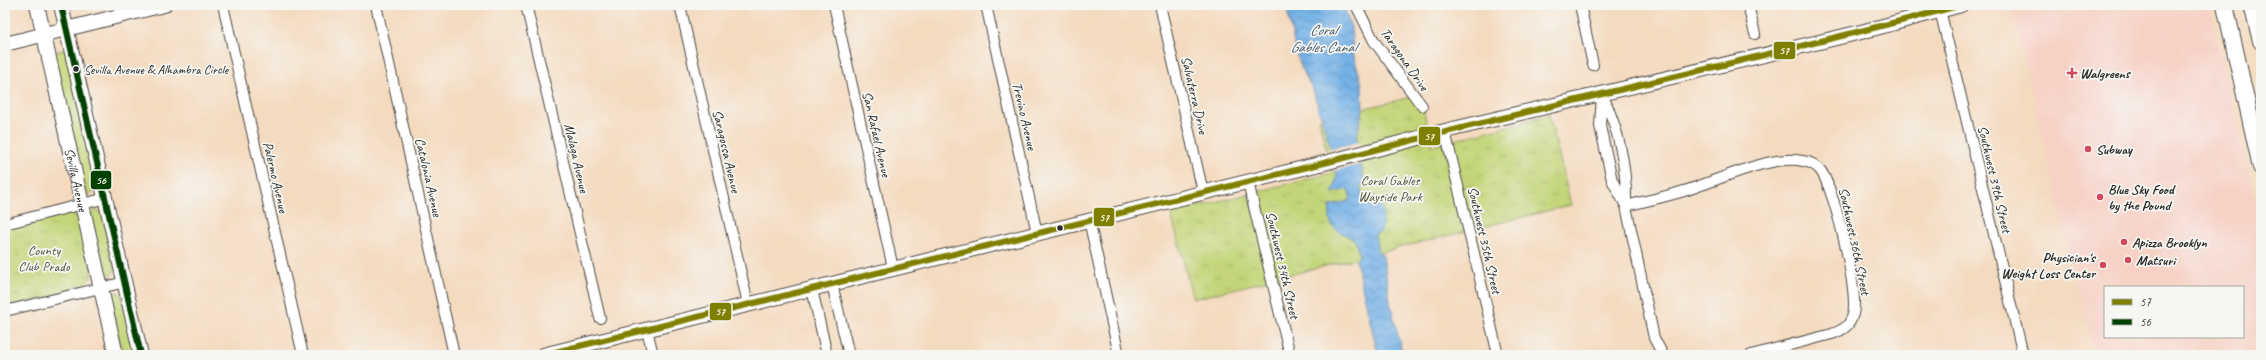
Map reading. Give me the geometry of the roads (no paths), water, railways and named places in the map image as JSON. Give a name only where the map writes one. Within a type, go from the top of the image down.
[{"type":"main road","name":"Sevilla Avenue","points":[[37,5],[116,355]]},
{"type":"main road","name":"Sevilla Avenue","points":[[61,5],[141,355]]},
{"type":"main road","points":[[5,44],[164,5]]},
{"type":"main road","points":[[543,355],[1365,153],[1446,131],[1861,32],[1961,5]]},
{"type":"main road","points":[[2225,5],[2261,167]]},
{"type":"main road","points":[[2252,5],[2261,41]]},
{"type":"street","name":"Palermo Avenue","points":[[223,5],[303,355]]},
{"type":"street","name":"Catalonia Avenue","points":[[376,5],[454,355]]},
{"type":"street","name":"Malaga Avenue","points":[[526,5],[600,318]]},
{"type":"street","name":"Saragossa Avenue","points":[[680,5],[748,304]]},
{"type":"street","name":"San Rafael Avenue","points":[[834,5],[893,268]]},
{"type":"street","name":"Trevino Avenue","points":[[986,5],[1037,233]]},
{"type":"street","name":"Salvaterra Drive","points":[[1160,5],[1203,192]]},
{"type":"street","name":"Taragona Drive","points":[[1356,5],[1374,41],[1422,106]]},
{"type":"street","points":[[1580,5],[1593,65]]},
{"type":"street","points":[[1748,5],[1755,34]]},
{"type":"street","name":"Southwest 39th Street","points":[[1940,10],[2023,355]]},
{"type":"street","points":[[1602,94],[1600,126],[1612,180],[1626,206]]},
{"type":"street","points":[[1602,94],[1615,123],[1627,180],[1626,206],[1654,338],[1663,355]]},
{"type":"street","name":"Southwest 35th Street","points":[[1446,131],[1498,355]]},
{"type":"street","name":"Southwest 36th Street","points":[[1626,206],[1686,191],[1742,171],[1778,162],[1802,160],[1818,168],[1832,195],[1853,289],[1854,307],[1851,320],[1845,328],[1832,334],[1751,355]]},
{"type":"street","name":"Southwest 34th Street","points":[[1248,182],[1290,355]]},
{"type":"street","points":[[5,224],[106,198]]},
{"type":"street","points":[[1089,220],[1119,355]]},
{"type":"street","points":[[5,311],[125,282]]},
{"type":"street","points":[[832,284],[849,355]]},
{"type":"street","points":[[812,289],[827,355]]},
{"type":"street","points":[[647,329],[653,355]]},
{"type":"water","name":"Coral Gables Canal","points":[[1286,5],[1343,5],[1351,27],[1353,53],[1362,84],[1363,109],[1357,136],[1364,183],[1360,186],[1363,197],[1375,196],[1381,204],[1383,218],[1381,232],[1375,234],[1378,251],[1383,256],[1391,307],[1403,355],[1378,355],[1356,261],[1359,255],[1355,240],[1335,229],[1330,220],[1330,206],[1351,200],[1348,189],[1332,193],[1337,177],[1330,146],[1312,87],[1305,77],[1296,53]]},
{"type":"place","name":"Sevilla Avenue & Alhambra Circle","points":[[76,69]]},
{"type":"place","name":"Walgreens","points":[[2072,73]]},
{"type":"place","name":"Subway","points":[[2088,149]]},
{"type":"place","name":"Blue Sky Food by the Pound","points":[[2100,197]]},
{"type":"place","name":"Apizza Brooklyn","points":[[2124,242]]},
{"type":"place","name":"Matsuri","points":[[2128,260]]},
{"type":"place","name":"Physician's Weight Loss Center","points":[[2103,265]]},
{"type":"park label","name":"Coral Gables Wayside Park","points":[[1390,188]]},
{"type":"park label","name":"County Club Prado","points":[[44,258]]}]
